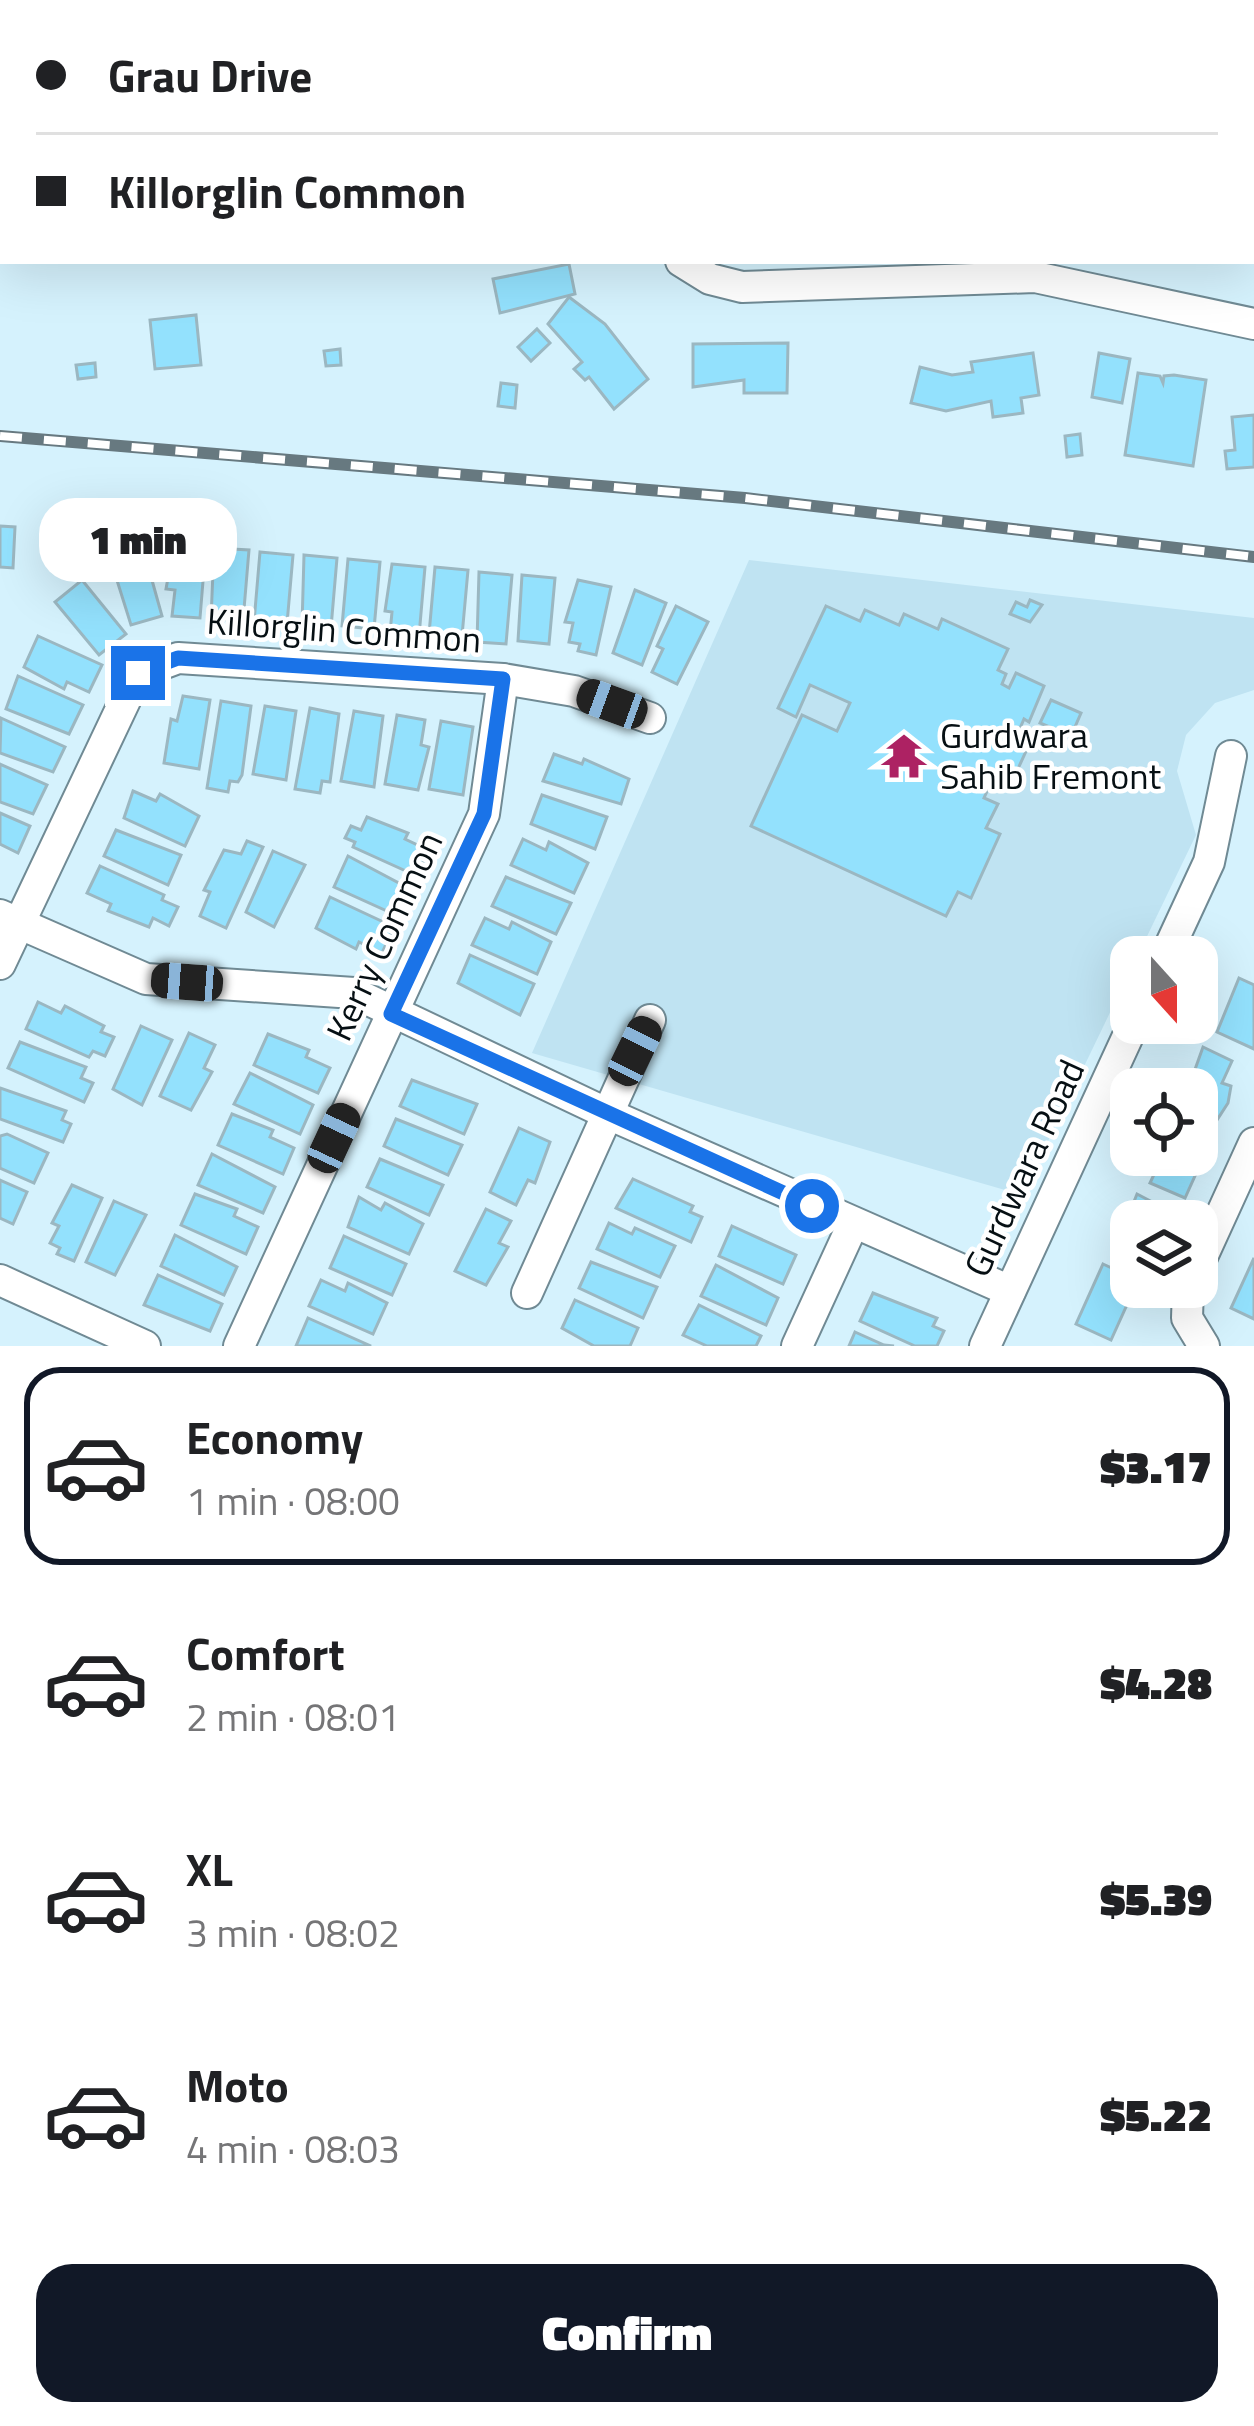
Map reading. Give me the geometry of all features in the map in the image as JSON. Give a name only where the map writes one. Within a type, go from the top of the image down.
[{"type":"street","points":[[686,264],[710,279],[742,286],[1035,277],[1254,324]]},
{"type":"street","name":"Killorglin Common","points":[[0,964],[9,921],[138,673],[178,658],[503,679],[574,691],[650,718]]},
{"type":"street","name":"Kerry Common","points":[[239,1346],[484,814],[503,679]]},
{"type":"street","points":[[1175,936],[1209,862],[1231,756]]},
{"type":"street","points":[[9,921],[146,979],[354,993],[605,1113],[1010,1291]]},
{"type":"street","points":[[527,1293],[650,1020]]},
{"type":"street","name":"Gurdwara Road","points":[[985,1346],[1124,1044]]},
{"type":"street","points":[[1218,1222],[1254,1143]]},
{"type":"street","points":[[797,1346],[853,1224]]},
{"type":"street","points":[[0,1280],[145,1346]]},
{"type":"street","points":[[1187,1308],[1187,1318],[1204,1346]]},
{"type":"shaded area","points":[[749,560],[1254,618],[1254,690],[1215,703],[1186,735],[1177,771],[1196,835],[1147,936],[1110,936],[1110,1013],[1022,1195],[532,1053]]},
{"type":"building","points":[[569,264],[575,294],[500,313],[493,279]]},
{"type":"building","points":[[569,297],[605,324],[648,379],[614,409],[589,377],[585,380],[574,369],[582,362],[548,324]]},
{"type":"building","points":[[196,315],[201,365],[155,369],[150,320]]},
{"type":"building","points":[[537,329],[550,343],[531,361],[518,347]]},
{"type":"building","points":[[788,343],[787,393],[744,393],[744,380],[693,387],[693,344]]},
{"type":"building","points":[[340,349],[341,365],[326,366],[324,351]]},
{"type":"building","points":[[1033,353],[1039,395],[1021,398],[1023,413],[993,417],[991,401],[946,411],[911,403],[920,367],[952,375],[973,372],[971,362]]},
{"type":"building","points":[[1099,353],[1130,359],[1122,403],[1092,397]]},
{"type":"building","points":[[95,363],[96,377],[78,379],[76,365]]},
{"type":"building","points":[[1138,373],[1160,376],[1163,383],[1164,376],[1174,375],[1206,380],[1193,466],[1125,455]]},
{"type":"building","points":[[501,383],[517,385],[515,408],[498,406]]},
{"type":"building","points":[[1254,415],[1254,467],[1227,469],[1225,451],[1235,450],[1232,417]]},
{"type":"building","points":[[1080,434],[1082,455],[1067,457],[1065,436]]},
{"type":"building","points":[[0,526],[15,527],[13,568],[0,567]]},
{"type":"building","points":[[198,531],[207,532],[200,618],[172,616],[175,590],[166,589],[176,534],[198,536]]},
{"type":"building","points":[[143,548],[162,616],[131,625],[110,558]]},
{"type":"building","points":[[214,548],[249,550],[243,621],[211,619]]},
{"type":"building","points":[[260,552],[293,555],[287,624],[254,622]]},
{"type":"building","points":[[304,555],[337,558],[331,628],[302,626]]},
{"type":"building","points":[[348,559],[380,562],[374,629],[342,626]]},
{"type":"building","points":[[392,564],[425,567],[419,636],[390,633],[392,612],[385,611]]},
{"type":"building","points":[[435,567],[468,570],[462,636],[429,634]]},
{"type":"building","points":[[479,572],[512,575],[506,644],[477,642]]},
{"type":"building","points":[[522,575],[555,578],[549,644],[518,641]]},
{"type":"building","points":[[82,580],[126,634],[99,655],[55,602]]},
{"type":"building","points":[[578,580],[611,587],[596,655],[578,651],[580,644],[569,642],[573,623],[565,622]]},
{"type":"building","points":[[635,590],[666,603],[642,665],[613,653]]},
{"type":"building","points":[[1030,600],[1042,605],[1030,622],[1010,614],[1016,602],[1027,607]]},
{"type":"building","points":[[676,606],[708,622],[677,684],[652,672],[663,649],[657,646]]},
{"type":"building","name":"Gurdwara Sahib Fremont","points":[[826,606],[860,621],[865,610],[899,625],[904,614],[938,629],[942,619],[1008,649],[998,670],[1006,674],[1002,684],[1009,688],[1016,673],[1044,686],[1029,722],[1024,719],[1015,740],[1028,747],[1016,773],[999,765],[984,798],[998,804],[986,828],[1000,834],[971,898],[958,892],[946,916],[751,826],[802,715],[837,731],[850,703],[810,685],[796,717],[778,708]]},
{"type":"building","points":[[38,636],[102,665],[89,692],[67,682],[64,689],[24,667]]},
{"type":"building","points":[[18,676],[83,705],[69,734],[6,709]]},
{"type":"building","points":[[183,696],[210,700],[199,769],[164,763],[171,719],[177,721]]},
{"type":"building","points":[[1051,700],[1081,713],[1071,736],[1040,723]]},
{"type":"building","points":[[221,701],[251,706],[242,775],[238,782],[230,781],[228,792],[207,788]]},
{"type":"building","points":[[265,706],[296,711],[286,780],[253,774]]},
{"type":"building","points":[[310,708],[339,714],[330,782],[322,781],[320,793],[295,789]]},
{"type":"building","points":[[354,711],[383,716],[374,787],[341,781]]},
{"type":"building","points":[[397,715],[425,720],[421,745],[429,747],[418,790],[385,784]]},
{"type":"building","points":[[1,718],[65,747],[53,772],[0,753]]},
{"type":"building","points":[[441,721],[473,727],[463,795],[429,789]]},
{"type":"building","points":[[554,754],[582,764],[584,759],[629,779],[621,804],[543,781]]},
{"type":"building","points":[[0,764],[47,785],[33,814],[0,802]]},
{"type":"building","points":[[133,791],[156,801],[160,794],[199,816],[185,846],[124,818]]},
{"type":"building","points":[[542,795],[607,817],[595,849],[531,824]]},
{"type":"building","points":[[0,813],[30,826],[18,853],[0,844]]},
{"type":"building","points":[[367,817],[408,833],[405,839],[428,850],[417,876],[353,847],[355,842],[345,838],[351,826],[361,830]]},
{"type":"building","points":[[116,830],[181,855],[168,885],[104,856]]},
{"type":"building","points":[[523,839],[546,850],[549,842],[588,863],[574,893],[511,865]]},
{"type":"building","points":[[247,841],[263,847],[226,928],[200,916],[210,892],[204,890],[224,850],[241,854]]},
{"type":"building","points":[[273,851],[305,865],[274,927],[246,912]]},
{"type":"building","points":[[348,856],[410,889],[398,916],[334,887]]},
{"type":"building","points":[[100,866],[164,895],[162,900],[178,907],[169,926],[153,918],[149,927],[108,911],[111,904],[87,893]]},
{"type":"building","points":[[506,877],[571,903],[556,934],[492,906]]},
{"type":"building","points":[[330,897],[394,927],[382,953],[359,942],[356,949],[316,928]]},
{"type":"building","points":[[485,918],[509,929],[512,922],[551,942],[537,974],[472,945]]},
{"type":"building","points":[[470,955],[534,984],[520,1015],[458,983]]},
{"type":"building","points":[[1239,978],[1254,985],[1254,1049],[1218,1030]]},
{"type":"building","points":[[38,1002],[61,1013],[65,1006],[104,1026],[101,1032],[114,1037],[105,1056],[93,1051],[89,1057],[26,1029]]},
{"type":"building","points":[[141,1026],[172,1040],[142,1105],[113,1089]]},
{"type":"building","points":[[189,1033],[215,1045],[204,1068],[212,1072],[191,1110],[160,1096]]},
{"type":"building","points":[[268,1034],[309,1050],[306,1057],[330,1068],[318,1093],[254,1065]]},
{"type":"building","points":[[20,1042],[86,1067],[81,1078],[93,1083],[84,1102],[8,1068]]},
{"type":"building","points":[[1203,1047],[1232,1061],[1222,1083],[1231,1086],[1228,1103],[1218,1118],[1218,1068],[1196,1068]]},
{"type":"building","points":[[250,1073],[313,1105],[300,1134],[234,1104]]},
{"type":"building","points":[[412,1080],[477,1104],[464,1134],[400,1106]]},
{"type":"building","points":[[0,1088],[66,1111],[62,1120],[71,1124],[63,1142],[0,1119]]},
{"type":"building","points":[[232,1114],[273,1130],[270,1137],[294,1148],[283,1174],[218,1145]]},
{"type":"building","points":[[396,1119],[462,1145],[448,1175],[384,1146]]},
{"type":"building","points":[[519,1128],[550,1142],[535,1183],[528,1180],[516,1205],[490,1192]]},
{"type":"building","points":[[7,1134],[48,1153],[34,1183],[0,1168],[0,1136]]},
{"type":"building","points":[[212,1154],[275,1187],[263,1213],[198,1185]]},
{"type":"building","points":[[380,1159],[443,1185],[429,1215],[367,1187]]},
{"type":"building","points":[[1153,1176],[1195,1176],[1185,1198],[1150,1183]]},
{"type":"building","points":[[633,1179],[693,1206],[690,1212],[702,1217],[691,1242],[616,1208]]},
{"type":"building","points":[[0,1180],[27,1192],[13,1224],[0,1218]]},
{"type":"building","points":[[72,1185],[102,1198],[74,1261],[57,1254],[60,1248],[50,1243],[59,1226],[52,1223]]},
{"type":"building","points":[[195,1194],[237,1209],[234,1216],[258,1227],[246,1254],[181,1225]]},
{"type":"building","points":[[359,1197],[381,1210],[385,1203],[423,1224],[409,1254],[348,1227]]},
{"type":"building","points":[[114,1201],[146,1215],[115,1275],[86,1262]]},
{"type":"building","points":[[486,1209],[511,1221],[499,1243],[508,1247],[486,1285],[455,1271]]},
{"type":"building","points":[[609,1223],[632,1234],[635,1228],[675,1246],[660,1277],[597,1249]]},
{"type":"building","points":[[732,1226],[796,1255],[783,1284],[719,1256]]},
{"type":"building","points":[[175,1235],[237,1267],[224,1295],[161,1266]]},
{"type":"building","points":[[344,1236],[406,1264],[392,1295],[330,1268]]},
{"type":"building","points":[[1254,1258],[1254,1319],[1231,1308]]},
{"type":"building","points":[[591,1262],[657,1287],[643,1318],[579,1288]]},
{"type":"building","points":[[1103,1264],[1110,1267],[1110,1308],[1125,1308],[1111,1340],[1076,1324]]},
{"type":"building","points":[[716,1265],[778,1298],[766,1325],[701,1296]]},
{"type":"building","points":[[158,1275],[222,1304],[210,1331],[144,1305]]},
{"type":"building","points":[[321,1280],[345,1291],[348,1283],[387,1303],[373,1334],[309,1306]]},
{"type":"building","points":[[873,1293],[937,1318],[933,1326],[944,1331],[937,1346],[915,1346],[860,1321]]},
{"type":"building","points":[[575,1300],[638,1328],[630,1346],[594,1346],[562,1328]]},
{"type":"building","points":[[699,1305],[761,1336],[756,1346],[707,1346],[683,1335]]},
{"type":"building","points":[[308,1318],[371,1346],[296,1346]]},
{"type":"building","points":[[855,1332],[884,1345],[894,1346],[849,1346]]},
{"type":"railway","points":[[0,436],[745,498],[1254,557]]},
{"type":"place","name":"Gurdwara Sahib Fremont","points":[[904,756]]},
{"type":"route","points":[[138,673],[178,658],[503,679],[484,814],[391,1014],[812,1206]]}]
